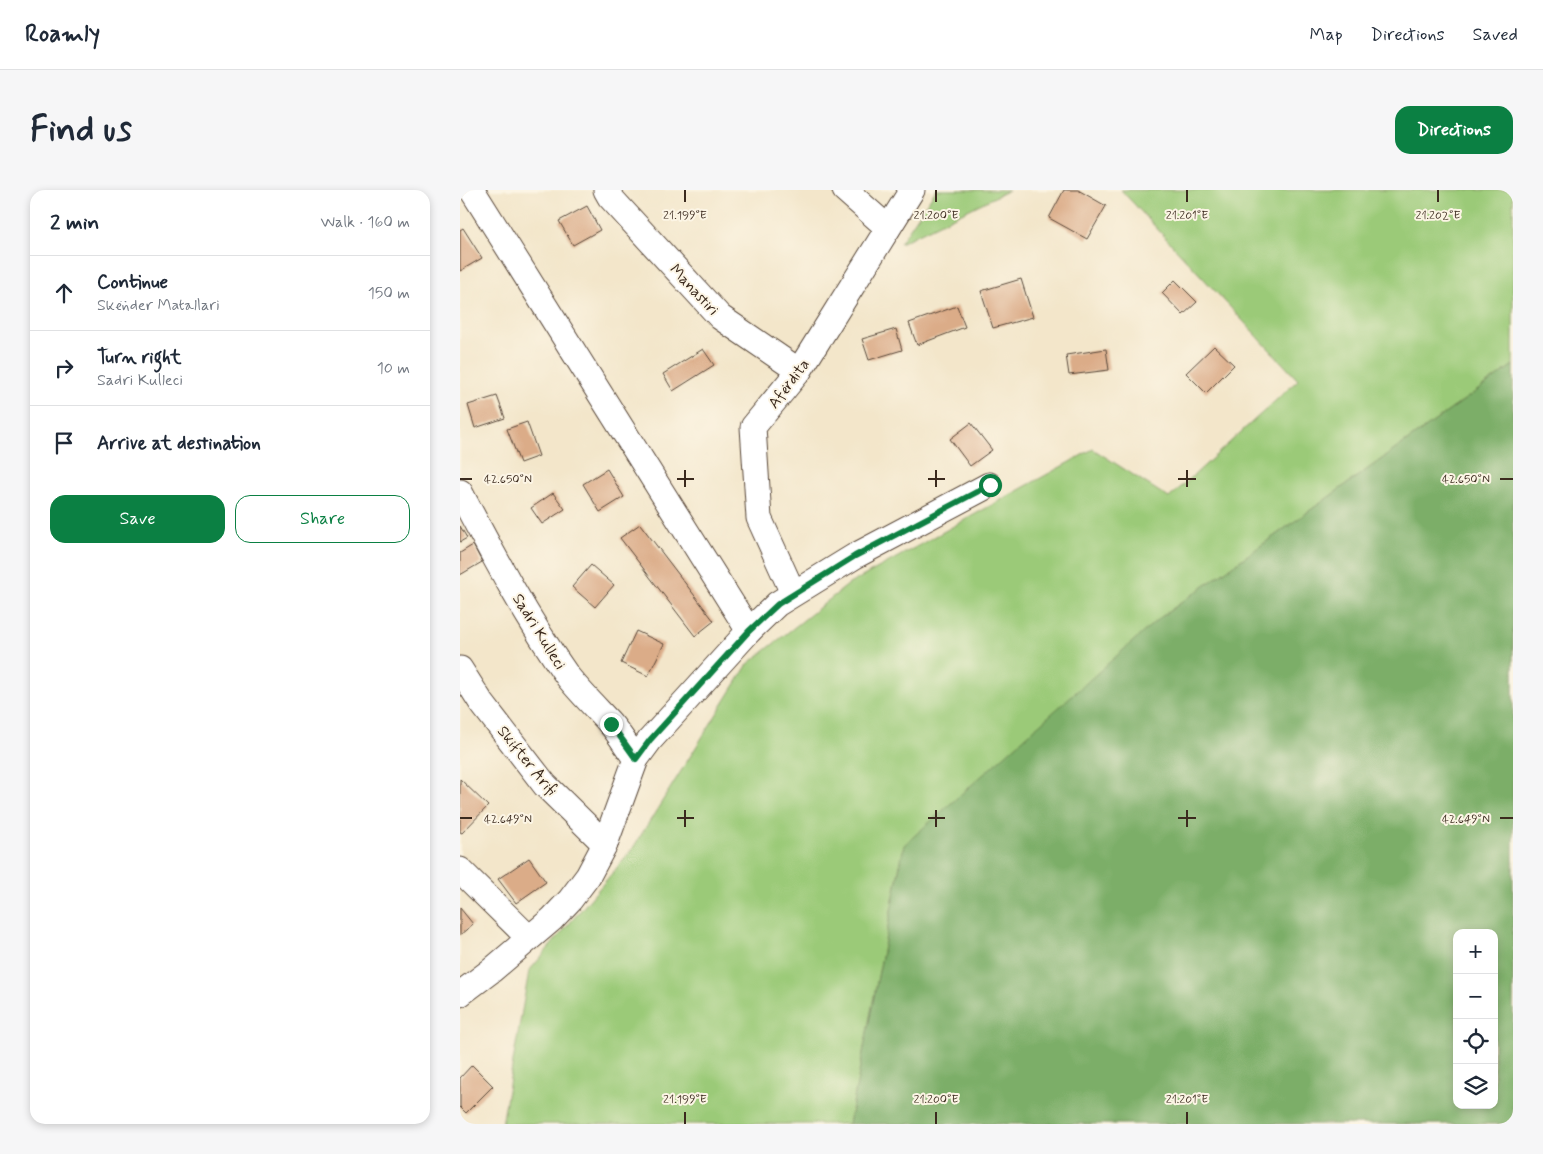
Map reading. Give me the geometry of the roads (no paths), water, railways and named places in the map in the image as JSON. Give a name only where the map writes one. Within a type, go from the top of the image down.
[{"type":"street","points":[[472,190],[749,631]]},
{"type":"street","name":"Manastiri","points":[[606,190],[610,197],[720,317],[799,370]]},
{"type":"street","points":[[845,190],[888,228]]},
{"type":"street","name":"Afërdita","points":[[792,593],[759,518],[753,427],[799,370],[912,190]]},
{"type":"street","points":[[460,994],[492,970],[552,919],[570,900],[588,876],[605,844],[636,759],[650,740],[749,631],[792,593],[855,556],[990,485]]},
{"type":"street","name":"Sadri Kulleci","points":[[460,492],[531,620],[550,649],[568,676],[586,699],[611,724],[636,759]]},
{"type":"street","name":"Skifter Arifi","points":[[460,669],[482,702],[540,779],[605,844]]},
{"type":"street","points":[[460,870],[529,938]]}]
